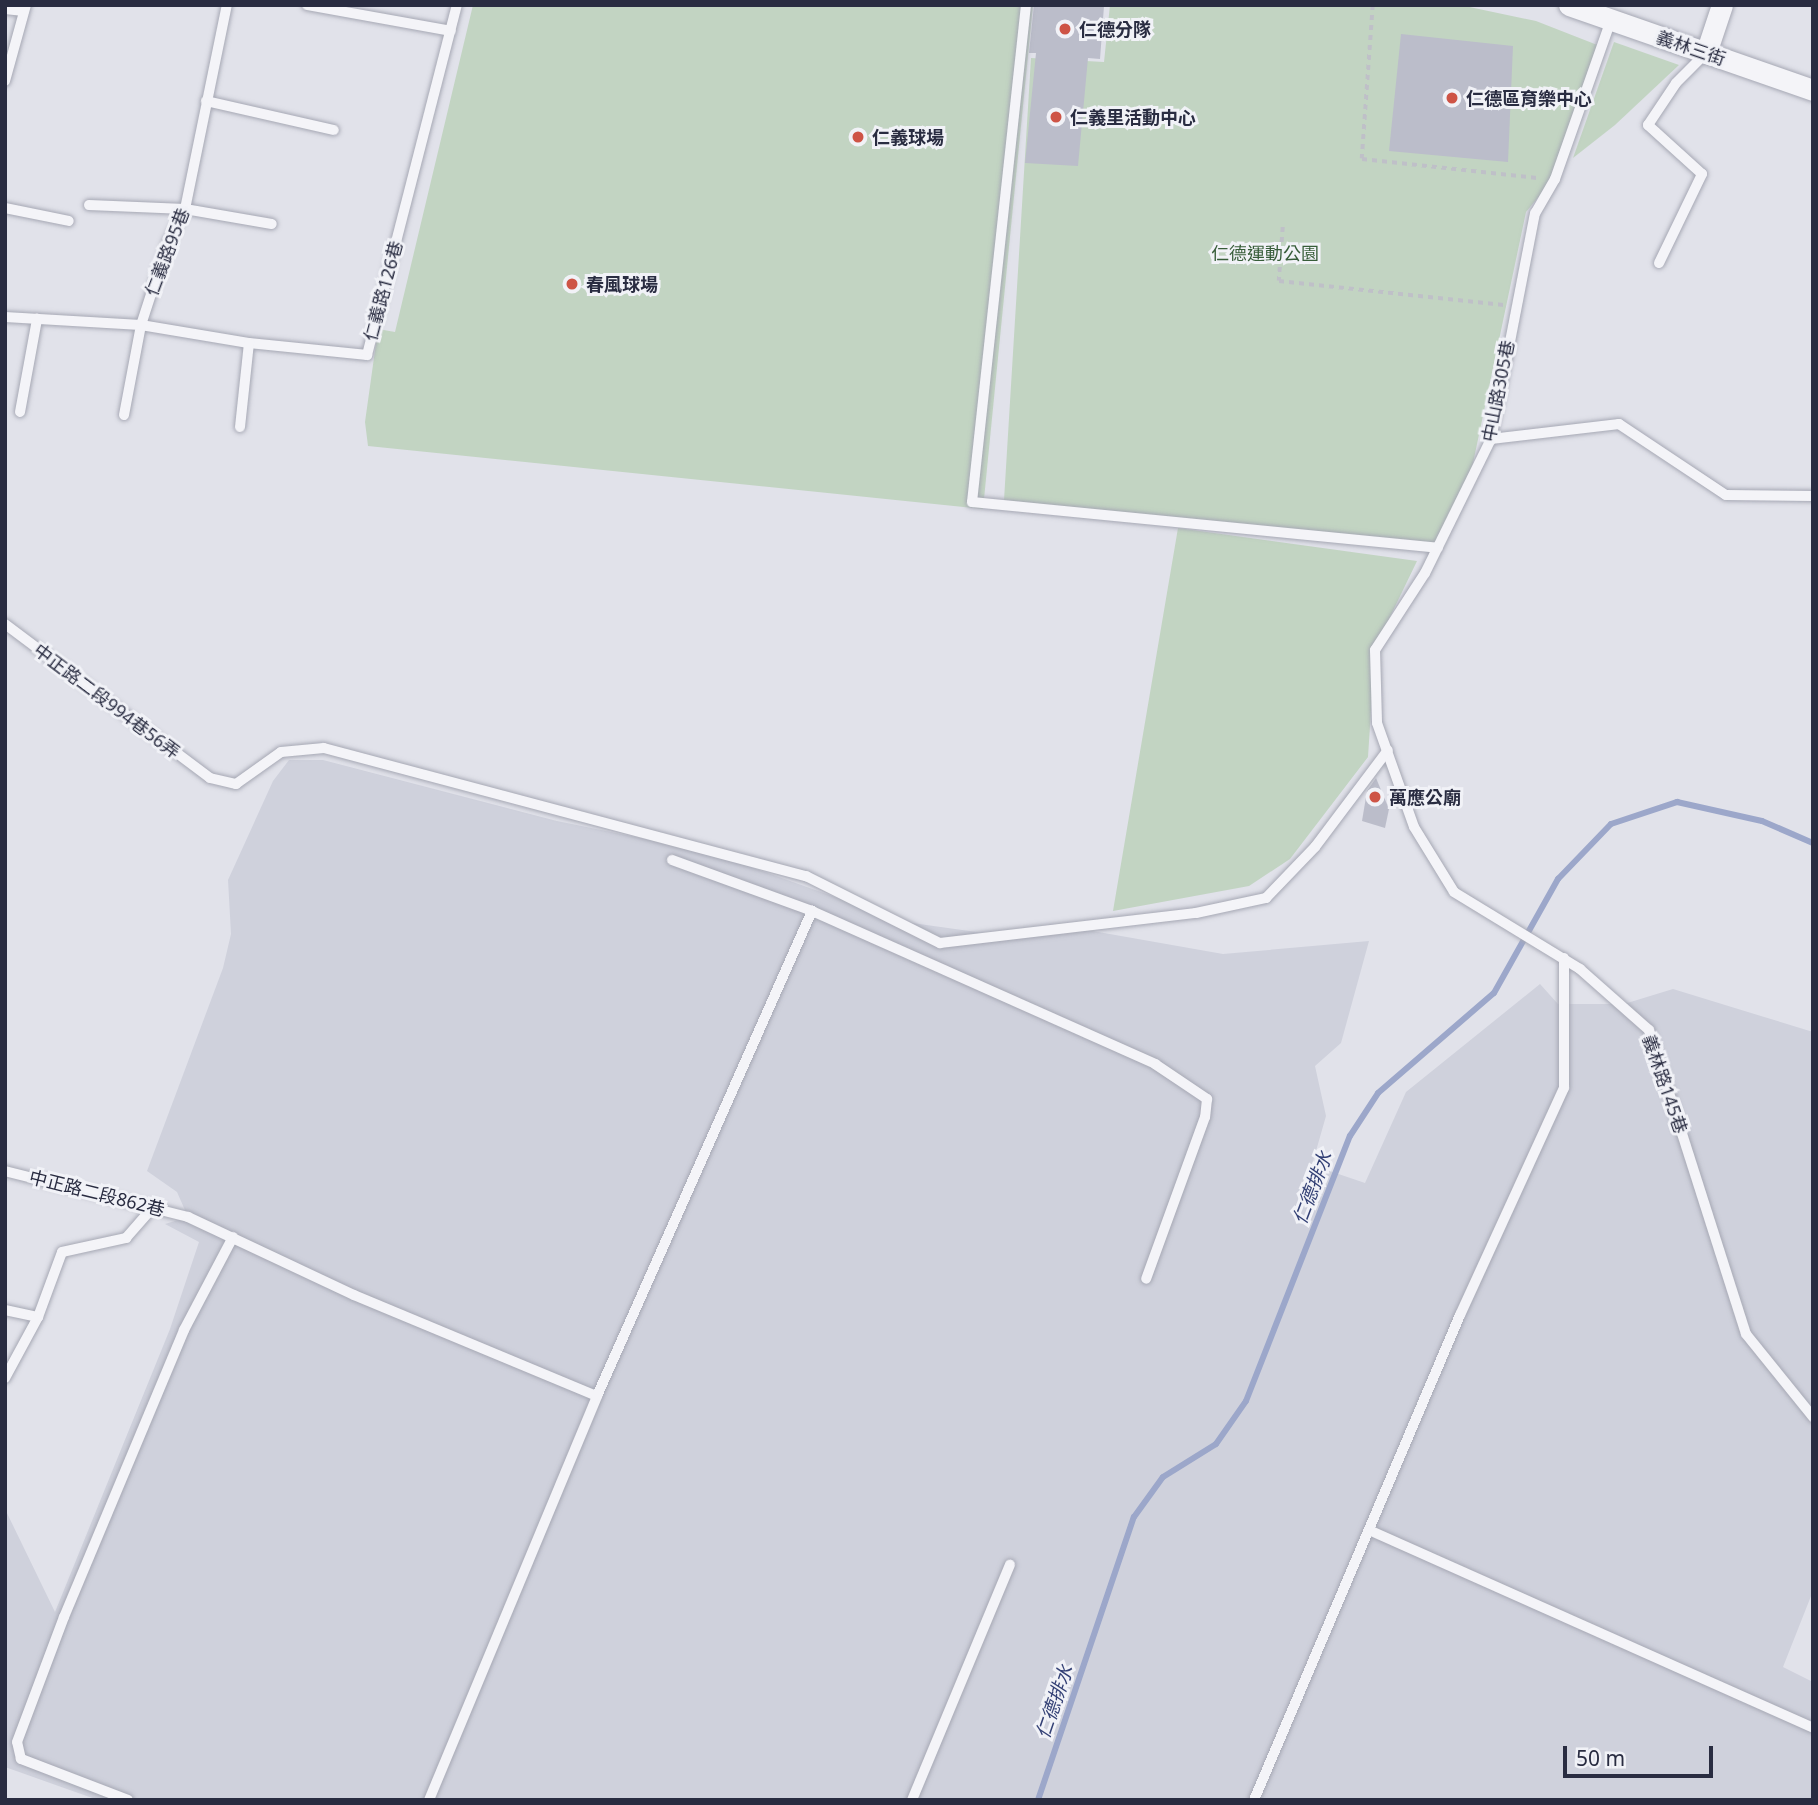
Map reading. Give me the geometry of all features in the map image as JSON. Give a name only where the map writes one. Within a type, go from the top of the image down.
[{"type":"street","name":"義林三街","points":[[1569,5],[1813,90]]},
{"type":"street","points":[[1706,53],[1722,5]]},
{"type":"lane","name":"仁義路95巷","points":[[124,415],[141,325],[169,242],[185,209],[227,5]]},
{"type":"lane","points":[[307,5],[451,31]]},
{"type":"lane","name":"仁義路126巷","points":[[5,317],[141,325],[249,343],[367,355],[457,5]]},
{"type":"lane","points":[[1026,5],[972,502],[1438,548]]},
{"type":"lane","points":[[5,9],[25,8],[5,81]]},
{"type":"lane","name":"中山路305巷","points":[[1388,750],[1377,723],[1375,650],[1438,548],[1491,439],[1504,351],[1517,306],[1535,213],[1555,179],[1611,20]]},
{"type":"lane","points":[[1659,263],[1702,174],[1648,125],[1676,83],[1706,53]]},
{"type":"lane","points":[[206,101],[334,130]]},
{"type":"lane","points":[[89,205],[185,209],[272,224]]},
{"type":"lane","points":[[5,208],[69,220]]},
{"type":"lane","points":[[19,412],[37,320]]},
{"type":"lane","points":[[240,427],[249,343]]},
{"type":"lane","points":[[1491,439],[1619,424],[1726,495],[1813,496]]},
{"type":"lane","name":"中正路二段994巷56弄","points":[[5,624],[210,778],[236,784],[281,752],[324,748],[806,876],[940,943],[1196,913],[1266,898],[1315,847],[1388,750]]},
{"type":"lane","name":"義林路145巷","points":[[1388,750],[1414,827],[1454,892],[1564,958],[1649,1030],[1746,1334],[1813,1417]]},
{"type":"lane","points":[[672,860],[812,911],[1155,1064],[1207,1099],[1205,1117],[1146,1279]]},
{"type":"lane","points":[[429,1800],[597,1396],[812,911]]},
{"type":"lane","points":[[1254,1800],[1369,1530],[1564,1088],[1564,958]]},
{"type":"lane","name":"中正路二段862巷","points":[[5,1171],[154,1206],[188,1217],[354,1295],[597,1396]]},
{"type":"lane","points":[[5,1378],[38,1317],[62,1252],[126,1238],[154,1206]]},
{"type":"lane","points":[[128,1800],[21,1759],[17,1742],[64,1617],[174,1354],[233,1237]]},
{"type":"lane","points":[[5,1310],[38,1317]]},
{"type":"lane","points":[[1369,1530],[1813,1728]]},
{"type":"lane","points":[[912,1800],[1010,1565]]},
{"type":"path","points":[[1373,5],[1362,159],[1555,179]]},
{"type":"path","points":[[1283,228],[1279,281],[1517,306]]},
{"type":"shaded area","points":[[289,760],[323,760],[557,821],[709,852],[905,922],[998,935],[1053,924],[1223,954],[1369,941],[1341,1043],[1315,1066],[1326,1116],[1312,1165],[1365,1183],[1406,1092],[1540,984],[1558,1004],[1624,1004],[1673,989],[1813,1032],[1813,1591],[1783,1667],[1813,1682],[1813,1800],[98,1800],[5,1767],[5,1509],[55,1612],[170,1329],[199,1242],[165,1224],[188,1217],[177,1192],[147,1171],[223,968],[231,934],[228,880],[273,781]]},
{"type":"green space","points":[[473,5],[1033,5],[983,509],[368,446],[365,422],[378,329],[395,332]]},
{"type":"green space","name":"仁德運動公園","points":[[1110,5],[1460,5],[1536,21],[1605,48],[1560,171],[1526,212],[1469,482],[1432,549],[1004,500],[1031,58],[1104,62]]},
{"type":"green space","points":[[1614,42],[1679,65],[1615,125],[1573,158]]},
{"type":"green space","points":[[1178,528],[1417,561],[1375,648],[1368,757],[1290,859],[1249,886],[1113,911]]},
{"type":"building","points":[[1034,5],[1104,6],[1100,59],[1088,58],[1078,166],[1025,163],[1036,53],[1029,53]]},
{"type":"building","name":"仁德區育樂中心","points":[[1401,34],[1513,46],[1508,162],[1389,151]]},
{"type":"building","name":"萬應公廟","points":[[1376,778],[1389,809],[1385,828],[1362,821],[1367,791]]},
{"type":"waterway","name":"仁德排水","points":[[1038,1800],[1134,1517],[1163,1477],[1216,1444],[1246,1401],[1350,1136],[1378,1093],[1494,993],[1558,879],[1611,824],[1677,802],[1762,821],[1813,843]]},
{"type":"place","name":"仁德分隊","points":[[1065,29]]},
{"type":"place","name":"仁德區育樂中心","points":[[1452,98]]},
{"type":"place","name":"仁義里活動中心","points":[[1056,117]]},
{"type":"place","name":"仁義球場","points":[[858,137]]},
{"type":"place","name":"春風球場","points":[[572,284]]},
{"type":"place","name":"萬應公廟","points":[[1375,797]]}]
